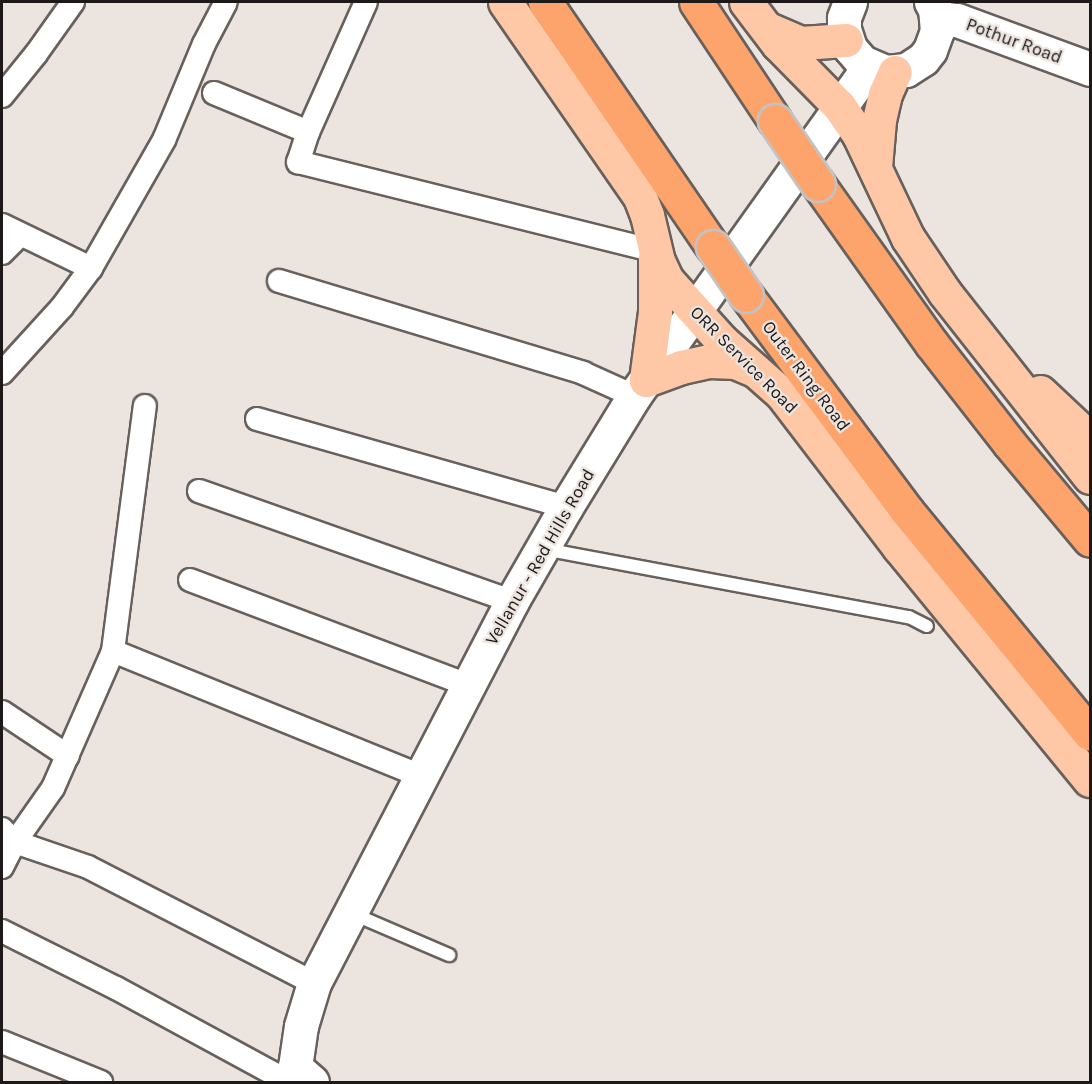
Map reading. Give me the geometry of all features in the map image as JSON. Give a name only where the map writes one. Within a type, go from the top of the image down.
[{"type":"highway","name":"Outer Ring Road","points":[[545,2],[746,295],[907,511],[1090,734]]},
{"type":"highway","points":[[696,2],[818,184],[931,343],[1009,443],[1090,540]]},
{"type":"main road","name":"ORR Service Road","points":[[505,2],[640,197],[647,215],[655,251],[667,280],[722,341],[782,393],[899,547],[1090,780]]},
{"type":"main road","points":[[746,2],[795,62],[839,106],[859,135],[908,238],[945,293],[1090,477]]},
{"type":"main road","points":[[766,28],[801,44],[846,40]]},
{"type":"main road","points":[[875,168],[879,120],[885,94],[882,69]]},
{"type":"main road","points":[[640,388],[654,323],[655,251]]},
{"type":"main road","points":[[991,354],[1036,388],[1090,439]]},
{"type":"main road","points":[[640,388],[681,367],[709,361],[735,363],[755,370]]},
{"type":"street","points":[[2,373],[62,307],[91,268],[164,140],[204,45],[226,2]]},
{"type":"street","points":[[366,2],[308,132],[298,162],[655,251]]},
{"type":"street","points":[[850,2],[844,18],[846,40],[855,56],[882,69]]},
{"type":"street","points":[[2,96],[36,54],[64,4]]},
{"type":"street","name":"Pothur Road","points":[[882,69],[906,70],[923,58],[935,41],[934,10],[1090,69]]},
{"type":"street","name":"Vellanur - Red Hills Road","points":[[291,1077],[301,1026],[314,983],[512,601],[566,507],[640,388],[839,106],[882,69]]},
{"type":"street","points":[[214,93],[308,132]]},
{"type":"street","points":[[2,253],[10,230],[91,268]]},
{"type":"street","points":[[279,281],[583,374],[640,388]]},
{"type":"street","points":[[2,867],[8,835],[53,788],[113,651],[145,406]]},
{"type":"street","points":[[257,419],[566,507]]},
{"type":"street","points":[[199,491],[512,601]]},
{"type":"street","points":[[190,579],[468,686]]},
{"type":"street","points":[[113,651],[421,776]]},
{"type":"street","points":[[2,712],[68,756]]},
{"type":"street","points":[[8,835],[88,867],[314,983]]},
{"type":"street","points":[[2,931],[291,1077]]},
{"type":"street","points":[[2,1042],[101,1083]]},
{"type":"lane","points":[[543,548],[909,618],[927,626]]},
{"type":"lane","points":[[350,913],[449,955]]}]
